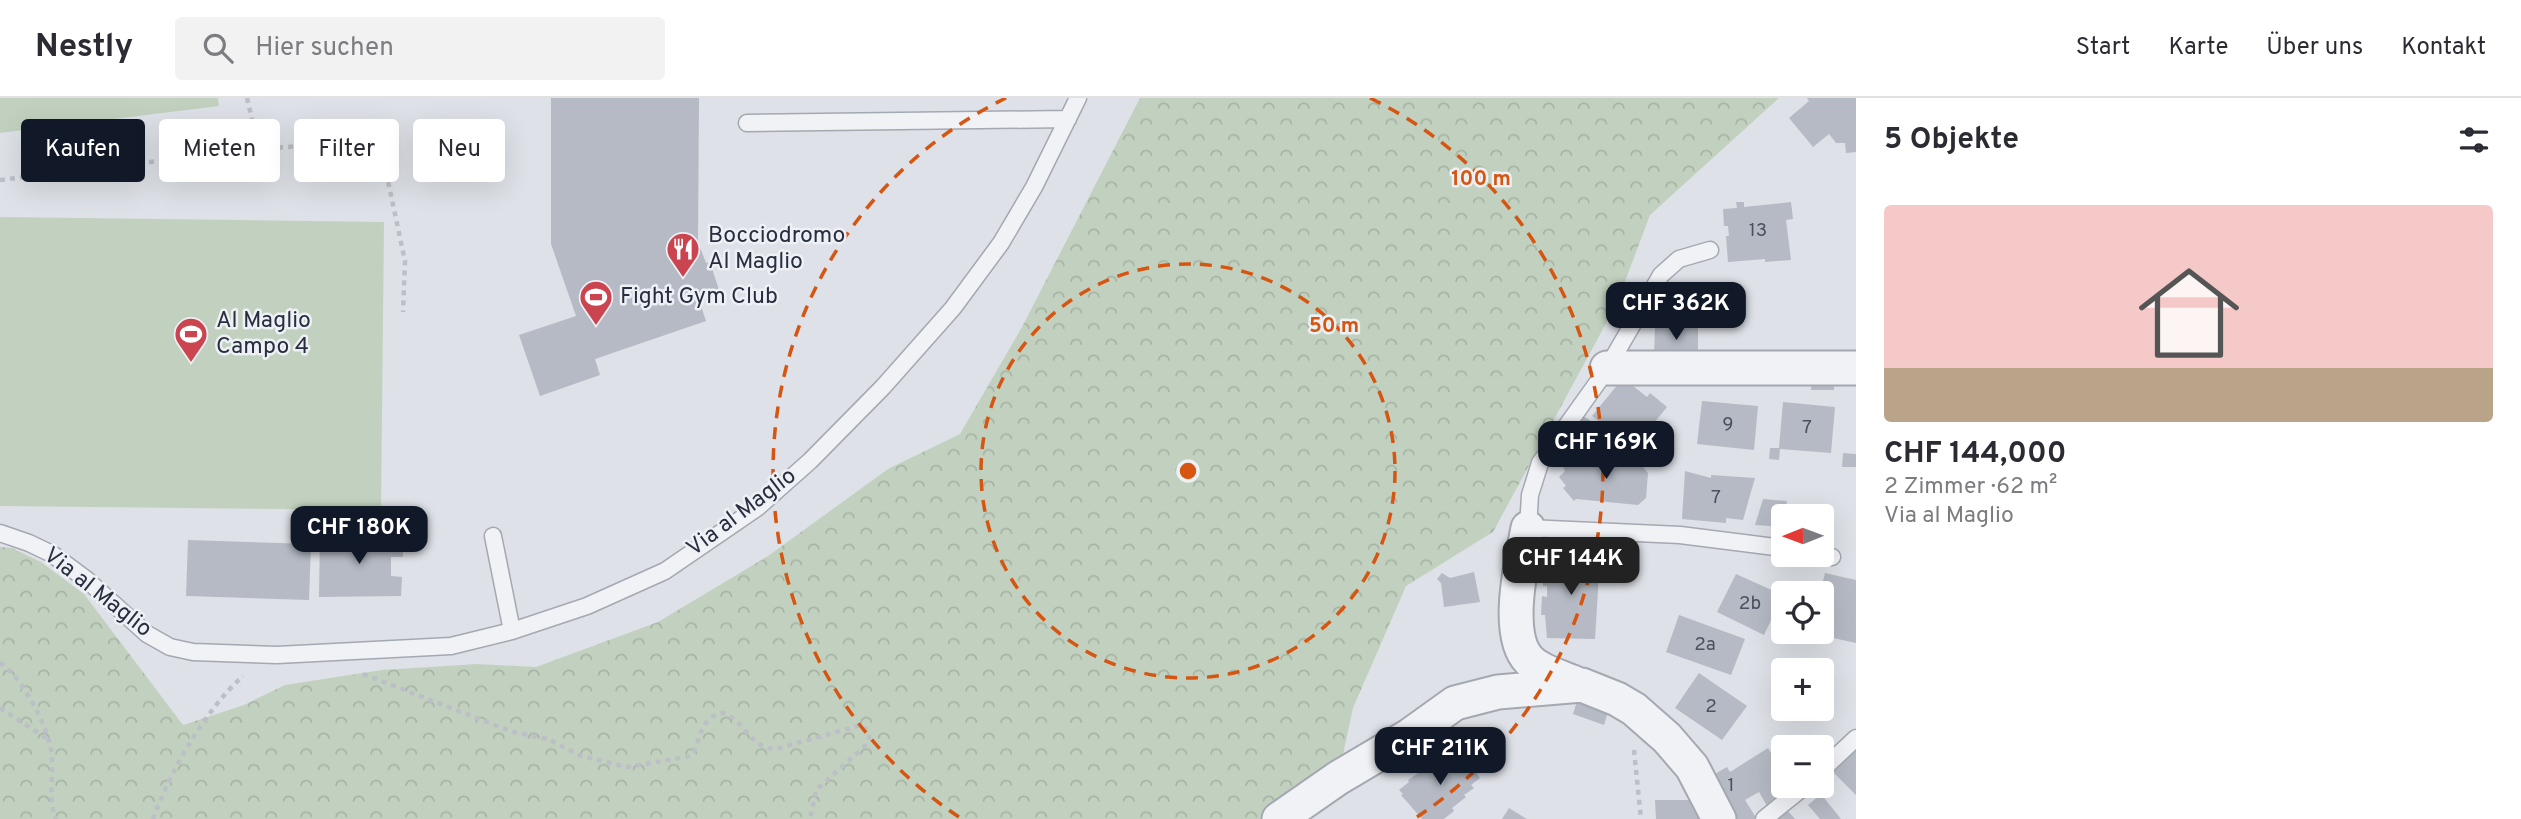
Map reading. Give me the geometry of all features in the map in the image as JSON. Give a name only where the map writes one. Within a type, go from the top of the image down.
[{"type":"street","points":[[1607,368],[1856,368]]},
{"type":"street","points":[[1528,528],[1518,589],[1519,643],[1522,652],[1532,663],[1617,699],[1634,709],[1667,738],[1692,767],[1719,819]]},
{"type":"street","points":[[1279,819],[1338,778],[1409,736],[1455,703],[1498,692],[1582,685]]},
{"type":"lane","name":"Via al Maglio","points":[[0,533],[29,542],[52,554],[87,580],[147,634],[170,647],[193,652],[277,654],[451,646],[512,631],[587,606],[665,571],[757,508],[810,461],[883,387],[953,308],[1000,243],[1034,187],[1078,98]]},
{"type":"lane","points":[[747,123],[1069,119]]},
{"type":"lane","points":[[1710,250],[1679,259],[1661,275],[1607,368],[1540,464],[1530,495],[1528,528],[1680,535],[1771,546]]},
{"type":"lane","points":[[493,536],[512,631]]},
{"type":"lane","points":[[1834,759],[1856,738]]},
{"type":"lane","points":[[1764,819],[1790,798]]},
{"type":"path","points":[[247,98],[252,119]]},
{"type":"path","points":[[280,148],[329,144],[364,148],[385,167],[405,261],[403,312]]},
{"type":"path","points":[[0,180],[159,161]]},
{"type":"path","points":[[153,819],[172,778],[213,707],[253,667],[277,654]]},
{"type":"path","points":[[0,663],[12,670],[38,713],[51,749],[55,819]]},
{"type":"path","points":[[356,672],[513,732],[548,740],[581,756],[627,767],[691,756],[697,747],[702,726],[708,719],[723,713],[729,715],[754,741],[769,749],[861,725],[869,732],[869,738],[864,747],[816,790],[810,819]]},
{"type":"path","points":[[0,708],[47,738]]},
{"type":"path","points":[[1633,747],[1641,819]]},
{"type":"green space","points":[[0,98],[218,98],[219,106],[114,119],[21,119],[21,130],[0,133]]},
{"type":"green space","points":[[1140,98],[1779,98],[1650,215],[1617,303],[1493,532],[1406,586],[1353,708],[1338,778],[1279,819],[0,819],[0,547],[12,548],[41,562],[84,594],[183,725],[244,705],[285,685],[382,670],[477,664],[536,667],[658,622],[768,556],[888,469],[960,434],[1022,327]]},
{"type":"green space","name":"Al Maglio Campo 4","points":[[0,217],[384,222],[381,510],[0,506]]},
{"type":"building","points":[[551,98],[699,98],[698,242],[706,263],[710,262],[719,290],[698,297],[706,321],[595,359],[600,375],[540,396],[519,335],[576,316],[551,244]]},
{"type":"building","points":[[1807,98],[1856,98],[1856,152],[1846,153],[1845,143],[1836,143],[1829,134],[1813,147],[1789,118],[1809,101]]},
{"type":"building","points":[[1736,202],[1744,202],[1744,207],[1791,202],[1793,219],[1786,220],[1791,260],[1728,262],[1726,236],[1729,236],[1728,226],[1724,226],[1723,209],[1737,208]]},
{"type":"building","points":[[1655,327],[1698,328],[1698,356],[1654,356]]},
{"type":"building","points":[[1812,375],[1834,375],[1834,390],[1811,390]]},
{"type":"building","points":[[1623,378],[1647,397],[1650,393],[1667,407],[1637,444],[1612,424],[1609,429],[1592,416]]},
{"type":"building","points":[[1702,401],[1758,406],[1754,450],[1697,444]]},
{"type":"building","points":[[1783,402],[1835,407],[1831,453],[1780,449],[1779,460],[1769,459],[1770,448],[1779,448]]},
{"type":"building","points":[[1582,415],[1602,429],[1595,441],[1571,439],[1573,426]]},
{"type":"building","points":[[1843,453],[1856,454],[1856,467],[1842,467]]},
{"type":"building","points":[[1575,458],[1638,461],[1648,473],[1646,498],[1638,505],[1576,499],[1574,501],[1563,488],[1566,486],[1559,477],[1565,471],[1563,467]]},
{"type":"building","points":[[1685,471],[1711,478],[1711,475],[1755,478],[1743,520],[1726,518],[1726,523],[1682,519]]},
{"type":"building","points":[[1763,499],[1787,501],[1787,504],[1771,504],[1771,526],[1755,525]]},
{"type":"building","points":[[320,534],[403,536],[403,557],[391,557],[391,576],[402,577],[401,596],[319,597]]},
{"type":"building","points":[[188,540],[311,544],[309,600],[186,596]]},
{"type":"building","points":[[1550,555],[1600,558],[1595,639],[1547,638],[1545,615],[1541,615],[1542,596],[1547,597],[1547,586],[1543,586],[1543,573],[1549,572]]},
{"type":"building","points":[[1474,572],[1480,602],[1444,607],[1441,583],[1437,579],[1442,573],[1450,578]]},
{"type":"building","points":[[1825,573],[1856,580],[1856,643],[1834,638],[1834,581],[1823,581]]},
{"type":"building","points":[[1736,574],[1771,590],[1771,620],[1764,635],[1717,612]]},
{"type":"building","points":[[1679,615],[1745,639],[1731,675],[1666,652]]},
{"type":"building","points":[[1699,673],[1747,706],[1722,740],[1675,708]]},
{"type":"building","points":[[1580,692],[1611,702],[1604,725],[1573,714]]},
{"type":"building","points":[[1856,747],[1856,795],[1834,773]]},
{"type":"building","points":[[1768,748],[1771,753],[1771,798],[1786,798],[1770,811],[1759,792],[1745,800],[1757,819],[1724,819],[1704,780],[1727,767],[1730,772]]},
{"type":"building","points":[[1449,752],[1451,756],[1455,753],[1465,767],[1470,764],[1480,778],[1471,785],[1474,788],[1464,795],[1466,797],[1452,808],[1454,811],[1444,819],[1422,819],[1399,790],[1408,780]]},
{"type":"building","points":[[1816,798],[1824,798],[1841,819],[1820,819],[1808,805]]},
{"type":"building","points":[[1655,800],[1699,800],[1699,819],[1656,819]]},
{"type":"building","points":[[1509,808],[1527,819],[1502,819]]},
{"type":"building","points":[[1787,810],[1795,819],[1775,819]]},
{"type":"place","name":"Bocciodromo Al Maglio","points":[[683,279]]},
{"type":"place","name":"Fight Gym Club","points":[[596,327]]},
{"type":"place","name":"Al Maglio Campo 4","points":[[191,364]]}]
